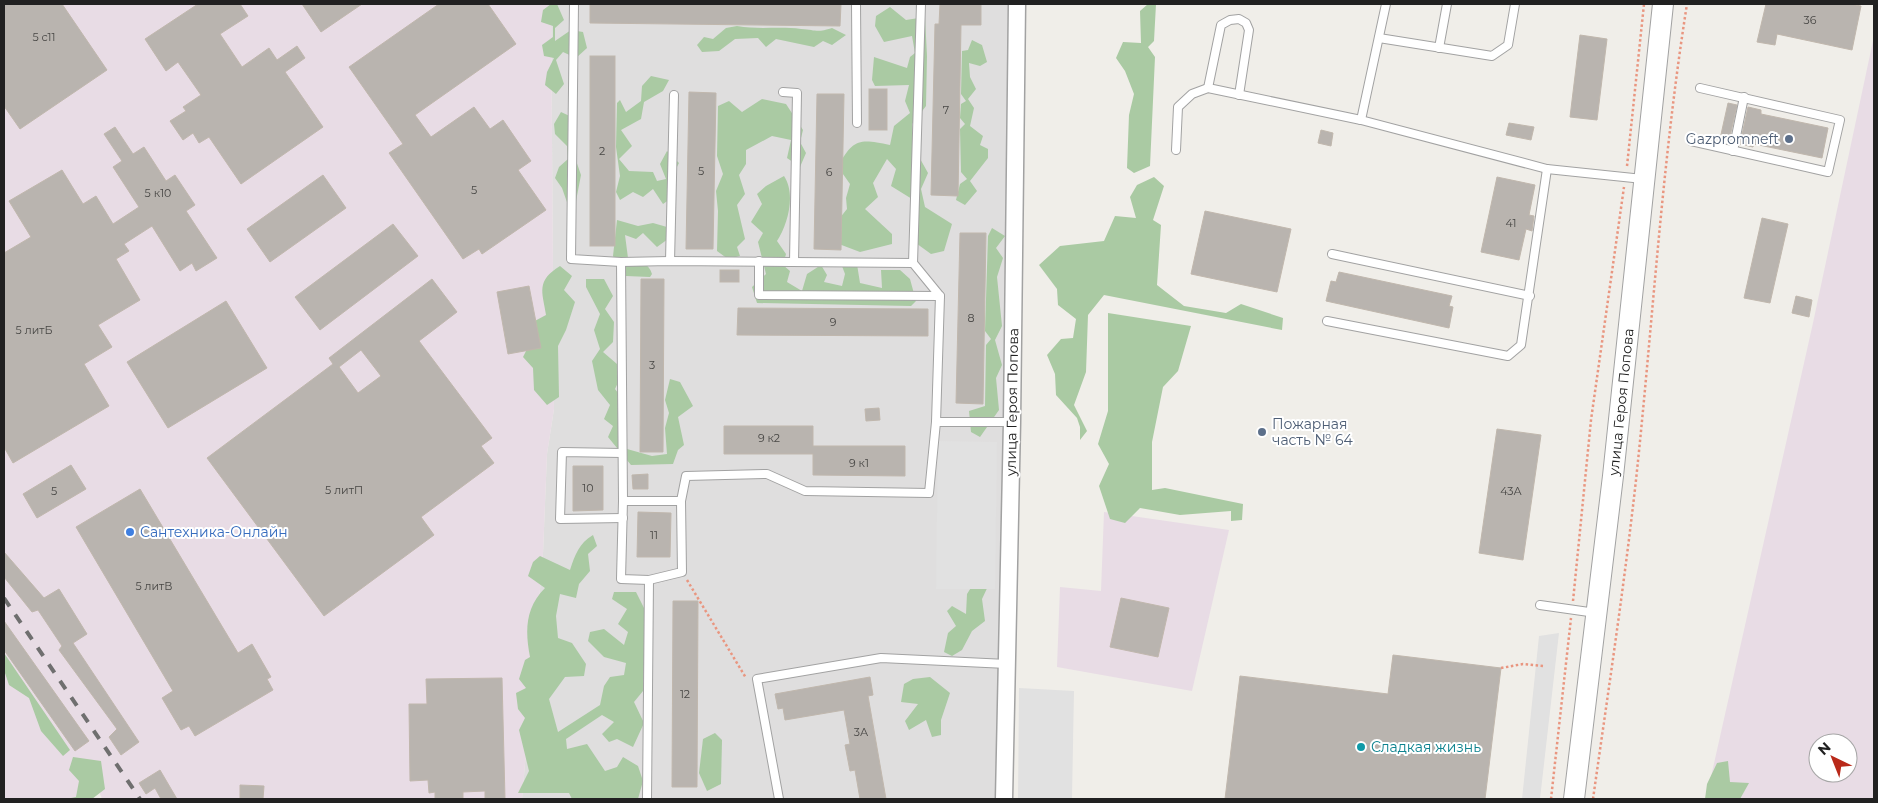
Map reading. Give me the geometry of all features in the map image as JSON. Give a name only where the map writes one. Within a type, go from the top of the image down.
[{"type":"street","name":"улица Героя Попова","points":[[1004,799],[1012,422],[1017,4]]},
{"type":"street","name":"улица Героя Попова","points":[[1574,799],[1596,613],[1635,178],[1664,7]]},
{"type":"lane","points":[[574,4],[571,259],[621,262],[670,260],[913,263]]},
{"type":"lane","points":[[856,4],[856,123]]},
{"type":"lane","points":[[621,262],[623,501],[621,579],[649,580],[682,572],[681,500],[686,476],[767,474],[805,491],[929,493],[936,422],[940,296],[913,263],[921,4]]},
{"type":"lane","points":[[1361,120],[1386,4]]},
{"type":"lane","points":[[1439,48],[1448,4]]},
{"type":"lane","points":[[1379,38],[1492,56],[1501,52],[1508,45],[1515,4]]},
{"type":"lane","points":[[1208,88],[1221,25],[1230,20],[1239,19],[1246,23],[1249,30],[1239,95]]},
{"type":"lane","points":[[1176,150],[1178,107],[1192,94],[1208,88],[1361,120],[1547,169],[1635,178]]},
{"type":"lane","points":[[1691,141],[1828,172],[1840,120],[1700,88]]},
{"type":"lane","points":[[783,92],[797,93],[794,262]]},
{"type":"lane","points":[[670,260],[674,95]]},
{"type":"lane","points":[[1733,151],[1744,97]]},
{"type":"lane","points":[[1327,321],[1508,356],[1521,345],[1530,296],[1547,169]]},
{"type":"lane","points":[[1332,254],[1530,296]]},
{"type":"lane","points":[[759,262],[759,295],[940,296]]},
{"type":"lane","points":[[936,422],[1012,422]]},
{"type":"lane","points":[[622,453],[562,452],[560,519],[622,518]]},
{"type":"lane","points":[[623,501],[681,500]]},
{"type":"lane","points":[[647,799],[649,580]]},
{"type":"lane","points":[[1540,605],[1596,613]]},
{"type":"lane","points":[[779,799],[757,679],[881,658],[1007,664]]},
{"type":"path","points":[[1551,799],[1591,420],[1635,178],[1644,4]]},
{"type":"path","points":[[1593,799],[1636,480],[1674,92],[1687,4]]},
{"type":"path","points":[[682,572],[748,682]]},
{"type":"path","points":[[1501,668],[1523,664],[1544,666]]},
{"type":"shaded area","points":[[4,4],[551,4],[554,409],[547,454],[543,554],[522,799],[102,799],[98,789],[85,799],[4,799]]},
{"type":"shaded area","points":[[551,4],[1011,4],[1006,405],[996,799],[522,799],[543,554],[547,454],[554,409]]},
{"type":"shaded area","points":[[1874,36],[1874,799],[1706,799],[1813,323]]},
{"type":"shaded area","points":[[938,441],[997,442],[995,589],[936,589]]},
{"type":"shaded area","points":[[1104,512],[1229,530],[1192,691],[1057,667],[1060,587],[1101,591]]},
{"type":"shaded area","points":[[1559,633],[1540,799],[1522,799],[1539,636]]},
{"type":"shaded area","points":[[1019,688],[1074,691],[1072,799],[1018,799]]},
{"type":"green space","points":[[551,4],[557,4],[564,20],[555,28],[555,41],[571,30],[583,32],[587,48],[576,58],[563,52],[556,60],[564,84],[556,94],[545,85],[547,72],[554,58],[544,56],[542,45],[553,37],[553,26],[541,22],[543,10]]},
{"type":"green space","points":[[1148,4],[1156,4],[1154,41],[1148,47],[1155,57],[1150,166],[1134,173],[1127,168],[1129,115],[1134,94],[1125,71],[1116,58],[1123,42],[1141,43],[1140,11]]},
{"type":"green space","points":[[890,7],[906,20],[925,17],[927,56],[926,106],[912,124],[913,146],[928,173],[921,189],[925,207],[952,224],[944,251],[931,254],[909,238],[912,199],[891,186],[896,169],[887,159],[873,183],[878,197],[865,209],[892,234],[892,244],[860,252],[831,241],[835,224],[847,209],[846,198],[850,184],[838,167],[843,157],[848,150],[858,143],[871,142],[890,145],[894,126],[910,113],[905,101],[909,85],[875,86],[872,80],[874,57],[907,68],[910,57],[915,53],[912,36],[884,42],[875,26],[876,16]]},
{"type":"green space","points":[[737,26],[793,28],[816,31],[832,28],[846,35],[832,45],[823,41],[814,47],[776,39],[766,47],[758,38],[735,39],[719,51],[702,52],[697,45],[704,37],[713,39],[726,28]]},
{"type":"green space","points":[[972,40],[982,45],[987,62],[980,66],[969,63],[970,77],[976,89],[968,99],[974,108],[970,126],[983,136],[980,145],[988,149],[988,158],[970,181],[977,191],[965,205],[956,200],[960,184],[967,179],[961,172],[960,129],[965,124],[960,118],[961,104],[966,101],[961,94],[962,51],[968,50]]},
{"type":"green space","points":[[651,76],[669,80],[663,91],[644,102],[641,119],[621,130],[632,146],[619,159],[629,171],[653,172],[657,181],[666,179],[660,164],[667,151],[679,163],[669,182],[676,195],[663,204],[653,189],[643,197],[633,192],[620,200],[616,192],[620,176],[616,147],[617,103],[620,100],[626,112],[641,101],[642,86]]},
{"type":"green space","points":[[762,99],[786,104],[803,130],[800,142],[806,153],[800,167],[787,158],[791,140],[772,136],[746,150],[746,164],[739,175],[745,194],[737,205],[745,239],[737,247],[740,256],[728,259],[717,251],[718,211],[716,191],[723,174],[717,156],[718,106],[729,101],[742,112]]},
{"type":"green space","points":[[561,112],[576,119],[571,146],[581,175],[576,201],[569,208],[562,188],[555,178],[559,167],[568,159],[567,146],[555,134],[554,124]]},
{"type":"green space","points":[[784,176],[790,191],[790,200],[787,218],[777,241],[786,254],[783,265],[790,271],[787,282],[802,291],[807,274],[821,265],[827,275],[824,282],[842,286],[845,274],[839,258],[856,258],[860,283],[882,288],[881,270],[900,270],[910,279],[916,301],[911,306],[757,303],[752,287],[766,274],[758,242],[763,233],[751,222],[762,204],[757,194],[766,186]]},
{"type":"green space","points":[[1154,177],[1164,186],[1153,220],[1161,225],[1157,285],[1184,306],[1226,313],[1241,304],[1283,318],[1282,330],[1104,295],[1088,315],[1086,372],[1074,405],[1087,431],[1080,440],[1080,427],[1077,418],[1056,395],[1055,374],[1047,355],[1061,339],[1073,338],[1076,319],[1058,305],[1057,289],[1039,265],[1060,246],[1104,241],[1115,216],[1136,218],[1130,197],[1137,185]]},
{"type":"green space","points":[[617,220],[638,226],[653,223],[667,227],[668,239],[657,247],[643,233],[636,239],[625,235],[628,258],[640,261],[649,267],[652,274],[650,277],[626,276],[613,256]]},
{"type":"green space","points":[[992,228],[1005,236],[996,248],[1003,258],[997,277],[1002,326],[995,340],[1002,365],[996,378],[999,410],[980,437],[971,432],[969,411],[985,406],[986,345],[991,339],[985,331],[988,236]]},
{"type":"green space","points":[[560,266],[572,276],[564,290],[575,302],[566,330],[558,346],[559,397],[547,405],[534,390],[533,368],[523,357],[533,337],[531,323],[546,315],[542,293],[544,282],[552,271]]},
{"type":"green space","points":[[586,279],[604,279],[613,296],[605,309],[614,322],[613,342],[603,352],[624,370],[615,389],[625,402],[627,449],[652,456],[667,454],[665,428],[669,413],[665,400],[670,379],[680,382],[693,406],[678,417],[684,445],[678,450],[673,464],[631,465],[608,437],[613,426],[604,419],[610,405],[598,390],[592,361],[600,349],[594,330],[600,314],[586,287]]},
{"type":"green space","points":[[1108,313],[1191,326],[1178,371],[1163,387],[1152,442],[1152,490],[1165,488],[1243,504],[1242,520],[1231,521],[1231,511],[1180,515],[1140,508],[1125,523],[1110,519],[1099,486],[1109,464],[1098,444],[1108,411]]},
{"type":"green space","points":[[593,535],[597,546],[588,554],[590,571],[579,584],[576,598],[560,594],[556,616],[558,638],[572,643],[586,664],[584,676],[565,677],[549,699],[558,732],[600,705],[604,686],[610,677],[624,675],[626,663],[604,657],[588,641],[590,632],[604,629],[624,645],[628,632],[618,624],[627,609],[612,599],[614,592],[636,592],[646,612],[643,691],[634,702],[644,723],[633,747],[617,739],[609,742],[602,734],[614,722],[602,715],[566,739],[567,749],[587,744],[605,771],[617,767],[623,757],[638,766],[643,781],[638,799],[572,799],[569,793],[518,793],[529,771],[519,730],[525,718],[518,709],[516,693],[526,688],[519,679],[525,660],[530,657],[527,638],[528,620],[538,596],[545,588],[528,576],[533,562],[540,556],[570,570],[581,546]]},
{"type":"green space","points":[[979,575],[990,582],[982,599],[985,621],[972,631],[962,650],[952,656],[944,652],[948,633],[956,626],[947,611],[952,606],[966,614],[967,594]]},
{"type":"green space","points":[[4,653],[70,750],[63,756],[41,731],[29,698],[9,685],[4,670]]},
{"type":"green space","points":[[930,677],[950,693],[941,720],[941,735],[932,737],[926,720],[909,730],[905,721],[918,704],[901,702],[904,684],[913,679]]},
{"type":"green space","points":[[715,733],[722,740],[721,784],[707,791],[699,773],[703,739]]},
{"type":"green space","points":[[73,757],[101,761],[105,789],[92,799],[66,799],[76,797],[79,781],[69,770]]},
{"type":"green space","points":[[1728,761],[1730,782],[1749,783],[1740,799],[1705,799],[1707,784],[1717,763]]},
{"type":"building","points":[[4,4],[62,4],[107,70],[20,129],[4,106]]},
{"type":"building","points":[[198,4],[240,4],[248,16],[220,34],[242,67],[269,48],[277,60],[297,46],[305,58],[285,72],[323,127],[241,184],[209,137],[199,143],[193,133],[183,140],[170,121],[186,111],[183,107],[201,95],[178,62],[166,71],[145,39]]},
{"type":"building","points":[[302,4],[362,4],[321,32]]},
{"type":"building","points":[[439,4],[488,4],[516,44],[415,115],[431,137],[474,107],[490,129],[503,120],[531,161],[518,170],[546,210],[482,254],[479,249],[463,259],[389,153],[403,144],[349,67]]},
{"type":"building","points":[[590,4],[841,4],[840,26],[590,23]]},
{"type":"building","points":[[940,4],[981,4],[981,25],[961,25],[958,196],[931,195],[935,24],[939,24]]},
{"type":"building","points":[[1766,4],[1850,4],[1861,6],[1852,50],[1777,34],[1775,45],[1757,42]]},
{"type":"building","points":[[1580,35],[1607,39],[1597,120],[1570,117]]},
{"type":"building","points":[[590,56],[615,56],[615,246],[590,246]]},
{"type":"building","points":[[869,89],[887,89],[887,130],[869,130]]},
{"type":"building","points":[[689,92],[716,93],[713,249],[686,249]]},
{"type":"building","points":[[817,94],[844,94],[841,250],[814,249]]},
{"type":"building","points":[[1728,103],[1737,105],[1729,141],[1720,139]]},
{"type":"building","points":[[1748,107],[1761,110],[1761,114],[1828,128],[1822,158],[1754,144],[1753,147],[1740,144]]},
{"type":"building","points":[[1509,123],[1534,127],[1531,140],[1506,135]]},
{"type":"building","points":[[115,127],[133,154],[144,147],[166,181],[175,175],[195,205],[186,211],[217,258],[196,271],[192,263],[180,271],[152,226],[124,244],[129,251],[116,259],[140,300],[98,325],[112,347],[84,364],[109,406],[13,463],[4,447],[4,253],[31,237],[9,201],[62,170],[83,204],[96,196],[113,224],[139,207],[113,167],[122,161],[104,134]]},
{"type":"building","points":[[1321,130],[1333,133],[1331,146],[1318,143]]},
{"type":"building","points":[[323,175],[346,208],[270,262],[247,229]]},
{"type":"building","points":[[1497,177],[1535,185],[1529,215],[1534,216],[1532,231],[1526,229],[1519,260],[1481,252]]},
{"type":"building","points":[[1205,211],[1291,229],[1277,292],[1191,274]]},
{"type":"building","points":[[1762,218],[1788,224],[1770,303],[1744,298]]},
{"type":"building","points":[[393,224],[418,256],[320,330],[295,297]]},
{"type":"building","points":[[960,233],[986,233],[983,404],[956,403]]},
{"type":"building","points":[[720,270],[739,270],[739,282],[720,282]]},
{"type":"building","points":[[1339,272],[1452,296],[1449,306],[1453,307],[1449,328],[1326,301],[1331,281],[1336,282]]},
{"type":"building","points":[[432,279],[457,312],[419,341],[492,438],[481,446],[494,463],[421,517],[434,535],[324,616],[207,458],[333,364],[329,358]],"holes":[[[361,350],[381,376],[358,393],[339,367]]]},
{"type":"building","points":[[641,279],[664,279],[663,452],[640,452]]},
{"type":"building","points":[[529,286],[541,348],[508,354],[497,292]]},
{"type":"building","points":[[1796,296],[1812,300],[1809,317],[1792,313]]},
{"type":"building","points":[[226,301],[267,368],[168,428],[127,362]]},
{"type":"building","points":[[738,308],[928,309],[928,336],[737,335]]},
{"type":"building","points":[[879,408],[880,420],[866,421],[865,409]]},
{"type":"building","points":[[724,426],[813,426],[813,446],[905,446],[905,476],[813,475],[813,454],[724,454]]},
{"type":"building","points":[[1497,429],[1541,435],[1523,560],[1479,553]]},
{"type":"building","points":[[71,465],[86,489],[37,518],[23,494]]},
{"type":"building","points":[[573,466],[603,466],[603,510],[573,511]]},
{"type":"building","points":[[648,474],[648,489],[633,489],[632,475]]},
{"type":"building","points":[[140,489],[238,653],[252,644],[271,677],[267,679],[273,690],[195,736],[189,726],[181,730],[162,698],[173,691],[76,527]]},
{"type":"building","points":[[638,512],[671,513],[670,557],[637,557]]},
{"type":"building","points":[[4,552],[44,598],[59,589],[87,634],[73,643],[139,742],[121,755],[109,737],[117,729],[59,650],[62,646],[38,610],[32,612],[4,577]]},
{"type":"building","points":[[1121,598],[1169,608],[1158,657],[1110,647]]},
{"type":"building","points":[[673,601],[698,601],[697,787],[672,787]]},
{"type":"building","points":[[4,621],[89,741],[75,751],[4,650]]},
{"type":"building","name":"Сладкая жизнь","points":[[1393,655],[1501,668],[1485,799],[1225,799],[1240,676],[1388,694]]},
{"type":"building","points":[[870,677],[873,695],[868,696],[886,799],[860,799],[855,770],[850,771],[845,745],[850,744],[844,710],[785,720],[783,708],[778,709],[775,694]]},
{"type":"building","points":[[502,678],[505,799],[485,799],[485,791],[463,792],[463,799],[435,799],[435,792],[429,793],[428,780],[410,781],[409,704],[427,704],[426,679]]},
{"type":"building","points":[[160,770],[177,799],[161,799],[155,788],[146,794],[139,783]]},
{"type":"building","points":[[240,785],[264,786],[263,799],[240,799]]},
{"type":"railway","points":[[4,598],[140,799]]},
{"type":"place","name":"Gazpromneft","points":[[1789,139]]},
{"type":"place","name":"Пожарная часть № 64","points":[[1262,432]]},
{"type":"place","name":"Сантехника-Онлайн","points":[[130,532]]},
{"type":"place","name":"Сладкая жизнь","points":[[1361,747]]}]
